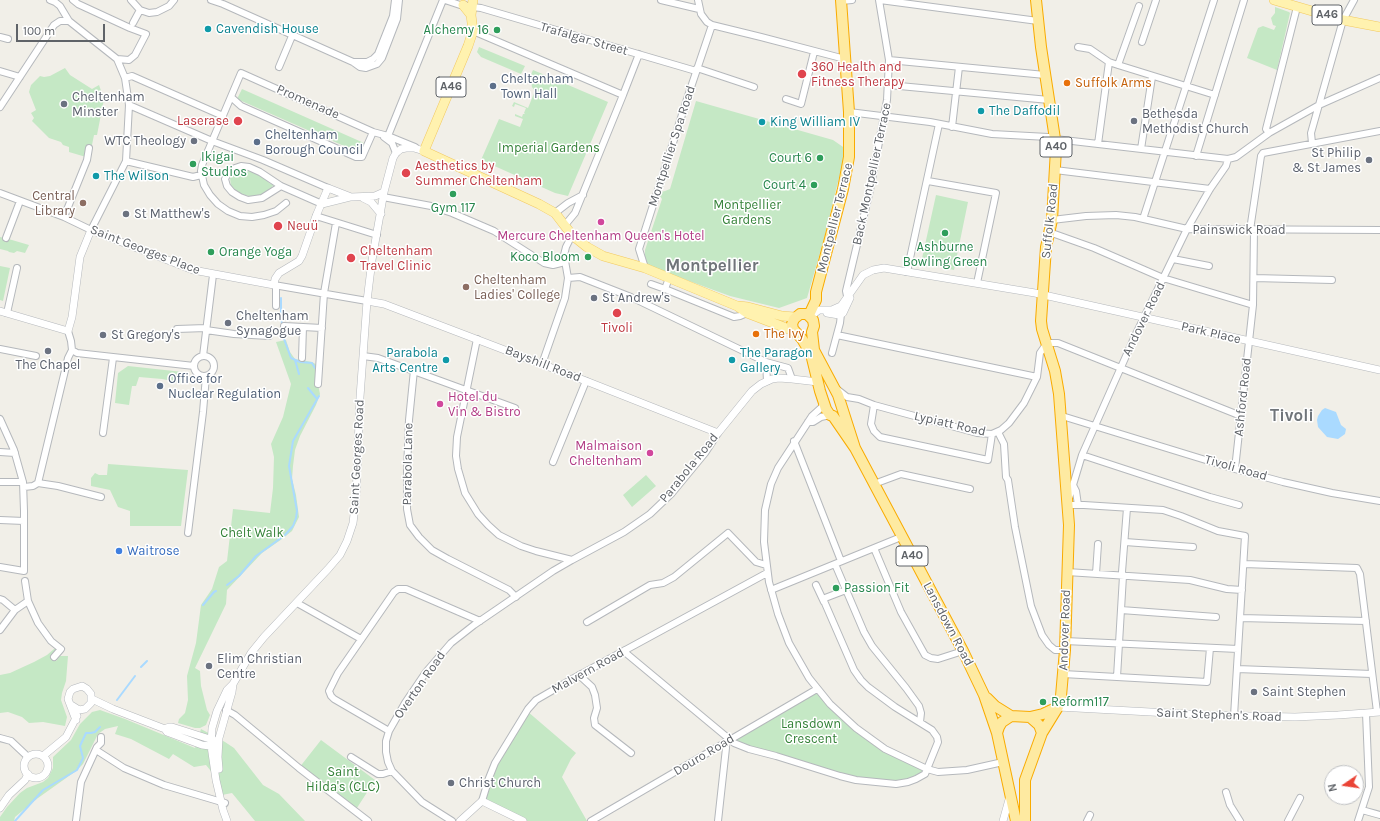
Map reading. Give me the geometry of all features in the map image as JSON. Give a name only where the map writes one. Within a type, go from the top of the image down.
[{"type":"highway","name":"Montpellier Terrace","points":[[806,316],[816,296],[847,170],[850,149],[845,59],[845,0]]},
{"type":"highway","name":"Suffolk Road","points":[[1036,0],[1032,20],[1046,75],[1055,139],[1052,220],[1046,247],[1042,295],[1042,326],[1055,372],[1062,416]]},
{"type":"highway","points":[[816,296],[819,307],[822,309]]},
{"type":"highway","name":"A40","points":[[831,415],[820,391],[811,354],[796,333],[792,324],[806,316],[814,326],[812,332],[814,350],[838,395],[842,407]]},
{"type":"highway","points":[[796,333],[805,336],[812,332]]},
{"type":"highway","points":[[820,391],[832,385]]},
{"type":"highway","points":[[831,415],[840,414],[842,407]]},
{"type":"highway","name":"Lansdown Road","points":[[842,407],[855,448]]},
{"type":"highway","name":"Lansdown Road","points":[[831,415],[855,448],[963,651],[984,695],[997,733],[1008,781]]},
{"type":"highway","name":"Andover Road","points":[[1025,780],[1042,733],[1058,707],[1061,696],[1065,646],[1069,526],[1062,416]]},
{"type":"highway","name":"Lansdown Road","points":[[984,695],[994,706],[1011,716]]},
{"type":"highway","points":[[997,733],[1002,722],[1011,716],[1030,717],[1043,714],[1058,707]]},
{"type":"highway","points":[[1030,717],[1039,725],[1042,733]]},
{"type":"highway","points":[[1016,821],[1008,781],[1018,782],[1025,780],[1025,821]]},
{"type":"main road","name":"A46","points":[[1274,0],[1343,20],[1380,27]]},
{"type":"main road","name":"A46","points":[[424,151],[473,31],[470,6]]},
{"type":"main road","name":"Promenade","points":[[424,151],[555,213],[572,235],[587,247],[603,256],[644,268],[737,306]]},
{"type":"main road","points":[[737,306],[747,313],[796,333]]},
{"type":"main road","points":[[737,306],[748,307],[782,316],[806,316]]},
{"type":"street","points":[[38,483],[68,358],[72,350],[68,331],[72,317],[80,257],[90,230],[126,161],[129,105],[125,78],[117,59],[69,21],[55,2],[50,0]]},
{"type":"street","points":[[73,0],[78,4],[146,34],[136,55],[129,60],[117,59]]},
{"type":"street","points":[[131,0],[140,10],[149,13],[157,12],[169,6],[174,0]]},
{"type":"street","points":[[211,0],[353,62],[360,67],[366,68],[380,62],[397,20],[399,0]]},
{"type":"street","points":[[353,62],[367,62],[378,54],[393,16],[395,0]]},
{"type":"street","points":[[388,136],[444,0]]},
{"type":"street","name":"Trafalgar Street","points":[[444,0],[481,8],[754,87]]},
{"type":"street","points":[[661,0],[699,9]]},
{"type":"street","points":[[698,0],[699,9],[704,18],[712,25],[845,59]]},
{"type":"street","points":[[880,0],[1032,20]]},
{"type":"street","name":"Back Montpellier Terrace","points":[[849,295],[846,291],[870,190],[885,115],[889,85],[889,60],[880,0]]},
{"type":"street","points":[[1142,42],[1156,0]]},
{"type":"street","points":[[1143,218],[1214,0]]},
{"type":"street","points":[[1196,156],[1244,0]]},
{"type":"street","points":[[1354,0],[1343,20],[1311,133],[1312,143],[1380,131]]},
{"type":"street","points":[[1118,65],[1139,6]]},
{"type":"street","points":[[1269,133],[1266,129],[1297,7]]},
{"type":"street","points":[[133,23],[140,10]]},
{"type":"street","points":[[0,107],[54,24],[60,21],[69,21]]},
{"type":"street","name":"Montpellier Spa Road","points":[[644,268],[639,249],[712,25]]},
{"type":"street","points":[[473,31],[623,96]]},
{"type":"street","points":[[278,67],[292,36]]},
{"type":"street","points":[[0,37],[8,39]]},
{"type":"street","points":[[1078,47],[1090,49],[1109,62],[1215,95]]},
{"type":"street","points":[[786,99],[802,104],[814,52]]},
{"type":"street","points":[[565,225],[575,213],[583,195],[639,54]]},
{"type":"street","points":[[889,60],[1046,75]]},
{"type":"street","points":[[1098,144],[1109,62]]},
{"type":"street","points":[[952,127],[960,67]]},
{"type":"street","points":[[0,71],[20,77]]},
{"type":"street","name":"Promenade","points":[[231,97],[242,73],[373,132],[388,136],[424,151]]},
{"type":"street","points":[[125,78],[132,76],[223,116]]},
{"type":"street","points":[[1141,149],[1152,76]]},
{"type":"street","points":[[849,112],[885,115],[992,134],[1048,137],[1228,160],[1236,157],[1269,133],[1319,105],[1380,78]]},
{"type":"street","points":[[889,85],[1049,100]]},
{"type":"street","points":[[286,204],[276,211],[264,215],[246,217],[234,214],[223,208],[206,190],[201,175],[202,165],[231,97],[241,106],[356,157],[362,157],[373,132]]},
{"type":"street","points":[[129,105],[212,141],[263,160],[351,197]]},
{"type":"street","points":[[907,272],[928,181],[939,124]]},
{"type":"street","points":[[381,134],[392,143],[396,153],[401,149],[406,148],[414,148],[424,151]]},
{"type":"street","name":"Ashford Road","points":[[1235,469],[1253,305],[1254,278],[1252,230],[1260,156],[1264,152],[1312,143]]},
{"type":"street","points":[[64,217],[87,160],[90,148]]},
{"type":"street","name":"Saint Georges Road","points":[[226,818],[223,810],[223,802],[218,779],[212,728],[216,714],[227,690],[233,684],[251,653],[340,555],[347,541],[353,523],[356,498],[367,301],[383,194],[393,158],[396,153]]},
{"type":"street","name":"Andover Road","points":[[1067,505],[1082,455],[1093,427],[1120,369],[1187,230],[1210,189],[1226,166],[1228,160]]},
{"type":"street","points":[[126,161],[193,177],[201,175]]},
{"type":"street","points":[[282,186],[262,198],[248,200],[240,198],[232,192],[227,186],[225,179],[232,169],[247,166],[260,172],[282,186],[322,204],[351,197],[376,196],[383,194],[431,206],[494,230],[544,263],[553,265],[565,262]]},
{"type":"street","points":[[1055,170],[1210,189]]},
{"type":"street","points":[[928,181],[996,193],[977,283]]},
{"type":"street","points":[[276,306],[275,279],[279,273],[299,261],[302,256],[316,216],[328,188]]},
{"type":"street","name":"Saint Georges Place","points":[[0,193],[64,217],[90,230],[193,270],[213,275],[367,301]]},
{"type":"street","points":[[555,213],[568,203],[583,195]]},
{"type":"street","points":[[361,197],[371,202],[381,214]]},
{"type":"street","points":[[6,238],[20,201]]},
{"type":"street","name":"Painswick Road","points":[[1052,220],[1106,215],[1143,218],[1187,230],[1377,230]]},
{"type":"street","points":[[316,216],[377,235]]},
{"type":"street","points":[[318,384],[324,293],[336,223]]},
{"type":"street","points":[[1049,232],[1094,248],[1164,278],[1253,305]]},
{"type":"street","points":[[542,364],[565,298],[568,278],[565,262],[566,247],[572,235]]},
{"type":"street","points":[[1173,259],[1209,266]]},
{"type":"street","points":[[17,268],[3,312],[68,331]]},
{"type":"street","name":"Park Place","points":[[840,311],[849,295],[864,275],[873,270],[884,268],[1042,295],[1248,342],[1380,370]]},
{"type":"street","points":[[202,356],[211,359],[214,365],[213,372],[206,376],[199,375],[194,366],[197,360],[202,356],[213,275]]},
{"type":"street","points":[[568,278],[580,277],[631,297],[766,362],[788,368],[792,379]]},
{"type":"street","points":[[665,290],[669,278]]},
{"type":"street","points":[[1254,278],[1332,280]]},
{"type":"street","points":[[651,284],[734,317],[747,313]]},
{"type":"street","name":"Bayshill Road","points":[[367,301],[384,304],[477,339],[718,434]]},
{"type":"street","points":[[806,316],[822,309],[840,311]]},
{"type":"street","points":[[806,316],[840,311]]},
{"type":"street","points":[[832,353],[837,335],[840,311]]},
{"type":"street","points":[[284,326],[322,328]]},
{"type":"street","points":[[302,358],[303,327]]},
{"type":"street","points":[[177,329],[206,329],[234,334],[269,336]]},
{"type":"street","points":[[837,335],[1037,377]]},
{"type":"street","points":[[477,339],[457,438],[456,456],[461,481],[471,505],[488,525],[506,539],[536,552],[572,560]]},
{"type":"street","points":[[1047,343],[1058,343],[1120,369],[1241,415]]},
{"type":"street","name":"Lypiatt Road","points":[[832,385],[847,397],[874,405],[977,433],[995,433],[1009,423],[1018,413],[1037,377],[1040,353],[1047,343]]},
{"type":"street","points":[[0,349],[36,356]]},
{"type":"street","points":[[72,350],[77,353],[113,358],[194,366]]},
{"type":"street","points":[[363,356],[378,358],[414,370],[466,391],[515,408]]},
{"type":"street","points":[[103,433],[113,358]]},
{"type":"street","points":[[766,362],[767,381]]},
{"type":"street","points":[[802,380],[812,374],[815,366]]},
{"type":"street","name":"Parabola Lane","points":[[414,370],[409,420],[407,470],[407,509],[410,525],[432,550],[510,590],[516,596]]},
{"type":"street","points":[[188,533],[206,376]]},
{"type":"street","name":"Parabola Road","points":[[572,560],[624,532],[650,514],[672,493],[752,391],[757,387],[767,381],[776,379],[792,379],[802,380],[820,391]]},
{"type":"street","points":[[553,462],[586,381]]},
{"type":"street","points":[[820,391],[822,407],[812,416],[794,441],[778,468],[768,493],[764,520],[767,573],[778,614],[789,643],[802,667],[817,689],[842,716],[865,736],[885,749],[934,772],[946,773],[1004,762]]},
{"type":"street","points":[[842,407],[847,397]]},
{"type":"street","points":[[874,405],[871,424],[874,431],[880,437],[988,460],[995,433]]},
{"type":"street","points":[[808,422],[813,422],[821,416],[831,415]]},
{"type":"street","name":"Tivoli Road","points":[[1062,416],[1093,427],[1283,482],[1332,493],[1380,501]]},
{"type":"street","points":[[0,419],[15,453],[24,485],[24,571],[0,567]]},
{"type":"street","points":[[995,433],[1004,444],[1006,477],[1008,480],[1029,598],[1042,635],[1052,648],[1055,650],[1065,646],[1120,642],[1238,649]]},
{"type":"street","points":[[794,441],[838,563],[846,590],[864,632],[872,646],[919,706],[921,713],[920,722]]},
{"type":"street","points":[[0,452],[15,453]]},
{"type":"street","points":[[1082,455],[1239,505]]},
{"type":"street","points":[[874,484],[901,474],[970,489]]},
{"type":"street","points":[[0,482],[33,486],[38,483],[58,486],[101,497]]},
{"type":"street","points":[[1073,485],[1076,491],[1078,505]]},
{"type":"street","points":[[1067,505],[1162,510],[1218,531],[1245,536],[1234,716]]},
{"type":"street","points":[[1118,677],[1122,572],[1127,508]]},
{"type":"street","points":[[0,520],[24,521]]},
{"type":"street","points":[[587,622],[650,585],[663,583],[728,533],[756,562],[766,565]]},
{"type":"street","points":[[771,590],[901,537]]},
{"type":"street","points":[[1124,542],[1193,547]]},
{"type":"street","points":[[1096,574],[1098,544]]},
{"type":"street","points":[[874,548],[901,612],[923,652],[928,657],[938,659],[963,651]]},
{"type":"street","name":"Overton Road","points":[[452,821],[422,802],[392,771],[386,752],[386,741],[389,731],[405,703],[436,659],[458,637],[553,571],[572,560]]},
{"type":"street","points":[[1244,564],[1357,568],[1360,574],[1378,712]]},
{"type":"street","points":[[1067,572],[1190,580],[1227,589],[1242,590]]},
{"type":"street","name":"Malvern Road","points":[[482,801],[495,763],[532,704],[544,695],[579,675],[767,573]]},
{"type":"street","points":[[25,581],[28,601],[34,616],[51,641],[61,649],[54,657]]},
{"type":"street","points":[[624,650],[727,741],[749,749],[856,780],[896,784],[904,783],[920,777],[925,774],[938,742],[932,730],[886,702],[861,680],[851,665],[816,585]]},
{"type":"street","points":[[389,731],[334,699],[330,694],[330,688],[361,639],[394,592],[402,588],[480,621]]},
{"type":"street","points":[[824,602],[825,598],[846,590]]},
{"type":"street","points":[[0,599],[15,610]]},
{"type":"street","points":[[0,630],[15,610],[28,601]]},
{"type":"street","points":[[297,603],[361,639]]},
{"type":"street","points":[[1121,610],[1216,617]]},
{"type":"street","points":[[1240,618],[1366,621]]},
{"type":"street","points":[[1063,674],[1207,682],[1210,648]]},
{"type":"street","points":[[1237,669],[1372,674]]},
{"type":"street","points":[[579,675],[592,688],[594,693],[597,706],[597,711],[594,718],[596,726],[631,753]]},
{"type":"street","name":"Saint Georges Road","points":[[215,744],[232,692],[233,684]]},
{"type":"street","points":[[71,705],[79,710],[85,709],[92,699],[91,694],[82,686],[77,687],[70,692],[68,699],[76,720]]},
{"type":"street","name":"Douro Road","points":[[591,821],[817,689]]},
{"type":"street","points":[[92,699],[149,724],[165,729],[167,732],[202,745],[215,744]]},
{"type":"street","points":[[88,706],[113,709]]},
{"type":"street","name":"Saint Stephen's Road","points":[[1058,707],[1234,716],[1295,717],[1378,712]]},
{"type":"street","points":[[43,756],[66,737],[76,720],[79,710]]},
{"type":"street","points":[[225,713],[235,715],[299,768],[368,821]]},
{"type":"street","points":[[1358,821],[1369,787],[1366,713]]},
{"type":"street","points":[[76,821],[81,782],[98,745],[101,743],[101,737]]},
{"type":"street","points":[[0,738],[13,743],[28,757]]},
{"type":"street","points":[[718,821],[727,741]]},
{"type":"street","points":[[96,750],[124,768],[158,782],[223,802]]},
{"type":"street","points":[[34,754],[43,756],[47,761],[48,766],[44,774],[36,778],[28,774],[24,765],[28,757],[34,754]]},
{"type":"street","points":[[351,757],[378,774],[392,771]]},
{"type":"street","points":[[0,808],[9,796],[25,780],[28,774]]},
{"type":"street","points":[[1226,792],[1230,805],[1240,821]]},
{"type":"street","points":[[1003,821],[1011,794]]},
{"type":"street","points":[[1288,821],[1300,798]]},
{"type":"street","points":[[460,821],[482,801],[523,821]]},
{"type":"street","points":[[1362,810],[1380,815]]},
{"type":"green space","points":[[1275,7],[1290,13],[1277,70],[1247,58],[1258,28],[1263,26],[1274,30],[1276,26],[1273,25],[1271,18],[1275,13]]},
{"type":"green space","points":[[479,47],[525,66],[521,74],[481,57],[477,52]]},
{"type":"green space","points":[[65,68],[70,75],[92,89],[99,85],[104,99],[97,135],[94,135],[92,145],[86,157],[69,152],[69,147],[63,145],[61,142],[49,138],[32,121],[34,118],[31,113],[36,110],[29,92],[31,85],[40,76],[50,76]]},
{"type":"green space","name":"Imperial Gardens","points":[[533,70],[608,102],[568,196],[555,193],[481,160],[499,119],[520,127],[523,119],[515,116],[515,114],[522,117],[523,114],[525,114],[526,108],[515,104],[514,107],[512,106],[514,102],[528,108],[535,91],[532,87],[530,77]]},
{"type":"green space","points":[[242,89],[364,143],[360,153],[237,99]]},
{"type":"green space","name":"Montpellier Gardens","points":[[696,101],[833,140],[846,149],[824,239],[807,298],[779,308],[730,296],[651,268],[645,260],[645,250],[662,199],[659,195],[661,192],[670,189]]},
{"type":"green space","points":[[244,168],[255,172],[274,185],[265,193],[258,196],[249,196],[238,193],[231,186],[230,178],[236,171]]},
{"type":"green space","name":"Ashburne Bowling Green","points":[[936,195],[968,202],[954,270],[921,263]]},
{"type":"green space","points":[[0,237],[29,245],[25,253],[17,251],[14,253],[9,252],[0,249]]},
{"type":"green space","points":[[0,266],[10,268],[3,301],[0,300]]},
{"type":"green space","name":"Chelt Walk","points":[[286,340],[290,352],[295,359],[312,362],[319,366],[318,384],[320,394],[295,450],[292,479],[299,517],[292,531],[262,553],[227,590],[226,604],[195,668],[200,671],[201,686],[207,710],[210,715],[206,725],[200,728],[195,728],[178,723],[179,719],[185,713],[188,700],[187,676],[196,643],[201,605],[212,589],[219,567],[227,561],[233,509],[270,513],[273,488],[274,457],[271,444],[283,417],[291,384],[276,342]]},
{"type":"green space","points":[[128,366],[183,372],[182,383],[139,377],[136,386],[132,386],[129,405],[115,403],[118,373]]},
{"type":"green space","points":[[108,464],[188,470],[181,526],[130,526],[130,511],[118,507],[110,490],[91,486],[91,478],[95,473],[99,475],[107,475]]},
{"type":"green space","points":[[646,475],[656,486],[632,507],[623,495]]},
{"type":"green space","points":[[54,649],[57,651],[52,658],[56,661],[60,656],[68,656],[66,681],[61,700],[67,717],[65,726],[43,722],[29,723],[22,717],[8,712],[0,713],[0,675],[10,673],[34,662],[47,655]]},
{"type":"green space","name":"Lansdown Crescent","points":[[817,689],[865,736],[927,769],[908,782],[856,780],[729,740]]},
{"type":"green space","points":[[100,710],[195,748],[201,729],[234,748],[263,785],[279,794],[305,821],[255,821],[232,793],[222,795],[219,781],[206,765],[194,767],[173,754],[169,759],[131,739],[115,734],[118,726],[105,729],[98,734],[83,764],[76,771],[38,798],[15,817],[14,821],[0,821],[0,817],[7,807],[20,793],[48,778],[53,768],[53,757],[71,740],[80,724],[92,712]]},
{"type":"green space","points":[[527,711],[576,753],[571,759],[562,777],[587,821],[523,821],[482,801],[489,778]]},
{"type":"green space","name":"Saint Hilda's (CLC)","points":[[321,740],[375,780],[355,811],[299,768]]},
{"type":"water","points":[[1325,408],[1336,412],[1341,425],[1346,429],[1345,434],[1338,439],[1327,437],[1318,427],[1318,416]]},
{"type":"waterway","points":[[281,298],[281,316],[284,339],[291,358],[300,362],[312,363],[315,368]]},
{"type":"waterway","points":[[295,360],[299,374]]},
{"type":"waterway","points":[[308,388],[317,399]]},
{"type":"waterway","points":[[227,585],[239,576],[256,556],[285,535],[293,526],[297,511],[289,466],[293,441],[319,396]]},
{"type":"waterway","points":[[203,605],[216,591]]},
{"type":"waterway","points":[[141,667],[147,661]]},
{"type":"waterway","points":[[117,700],[135,676]]},
{"type":"waterway","points":[[15,821],[43,790],[77,770],[83,758],[80,746],[86,733],[95,732],[100,727]]},
{"type":"place","name":"Cavendish House","points":[[208,29]]},
{"type":"place","name":"Alchemy 16","points":[[497,30]]},
{"type":"place","name":"360 Health and Fitness Therapy","points":[[802,74]]},
{"type":"place","name":"Suffolk Arms","points":[[1067,83]]},
{"type":"place","name":"Cheltenham Town Hall","points":[[493,86]]},
{"type":"place","name":"Cheltenham Minster","points":[[64,104]]},
{"type":"place","name":"The Daffodil","points":[[981,111]]},
{"type":"place","name":"Laserase","points":[[238,121]]},
{"type":"place","name":"Bethesda Methodist Church","points":[[1134,121]]},
{"type":"place","name":"King William IV","points":[[762,122]]},
{"type":"place","name":"WTC Theology","points":[[194,141]]},
{"type":"place","name":"Cheltenham Borough Council","points":[[257,142]]},
{"type":"place","name":"Court 6","points":[[820,158]]},
{"type":"place","name":"St Philip & St James","points":[[1369,160]]},
{"type":"place","name":"Ikigai Studios","points":[[193,164]]},
{"type":"place","name":"Aesthetics by Summer Cheltenham","points":[[406,173]]},
{"type":"place","name":"The Wilson","points":[[96,176]]},
{"type":"place","name":"Court 4","points":[[814,185]]},
{"type":"place","name":"Gym 117","points":[[453,194]]},
{"type":"place","name":"Central Library","points":[[83,203]]},
{"type":"place","name":"St Matthew's","points":[[126,214]]},
{"type":"place","name":"Mercure Cheltenham Queen's Hotel","points":[[601,222]]},
{"type":"place","name":"Neuü","points":[[278,226]]},
{"type":"place","name":"Ashburne Bowling Green","points":[[945,233]]},
{"type":"place","name":"Orange Yoga","points":[[211,252]]},
{"type":"place","name":"Koco Bloom","points":[[588,257]]},
{"type":"place","name":"Cheltenham Travel Clinic","points":[[351,258]]},
{"type":"place","name":"Cheltenham Ladies' College","points":[[466,287]]},
{"type":"place","name":"St Andrew's","points":[[594,298]]},
{"type":"place","name":"Tivoli","points":[[617,313]]},
{"type":"place","name":"Cheltenham Synagogue","points":[[228,323]]},
{"type":"place","name":"The Ivy","points":[[756,334]]},
{"type":"place","name":"St Gregory's","points":[[103,335]]},
{"type":"place","name":"The Chapel","points":[[48,351]]},
{"type":"place","name":"Parabola Arts Centre","points":[[446,360]]},
{"type":"place","name":"The Paragon Gallery","points":[[732,360]]},
{"type":"place","name":"Office for Nuclear Regulation","points":[[160,386]]},
{"type":"place","name":"Hotel du Vin & Bistro","points":[[440,404]]},
{"type":"place","name":"Malmaison Cheltenham","points":[[650,453]]},
{"type":"place","name":"Waitrose","points":[[119,551]]},
{"type":"place","name":"Passion Fit","points":[[836,588]]},
{"type":"place","name":"Elim Christian Centre","points":[[209,666]]},
{"type":"place","name":"Saint Stephen","points":[[1254,692]]},
{"type":"place","name":"Reform117","points":[[1043,702]]},
{"type":"place","name":"Christ Church","points":[[451,783]]},
{"type":"district","name":"Montpellier","points":[[712,266]]},
{"type":"district","name":"Tivoli","points":[[1292,416]]}]
